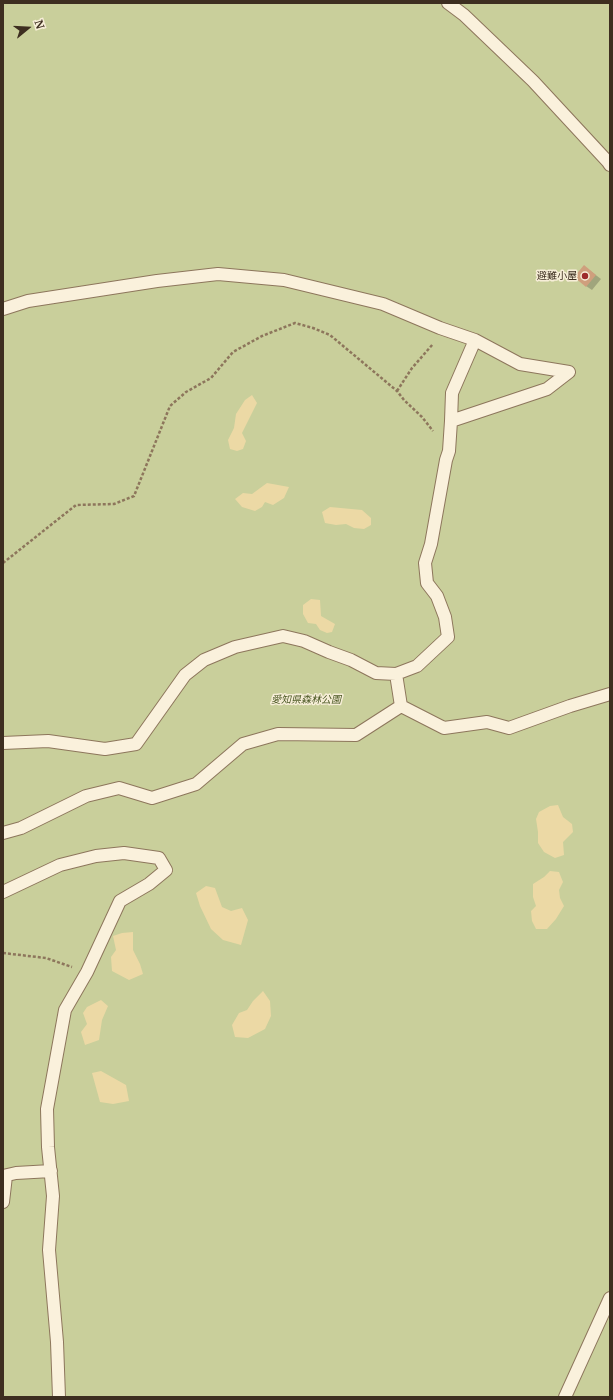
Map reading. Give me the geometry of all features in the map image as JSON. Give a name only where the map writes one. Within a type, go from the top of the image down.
[{"type":"lane","points":[[448,3],[464,15],[533,81],[608,162],[610,166]]},
{"type":"lane","points":[[3,309],[28,301],[157,281],[218,274],[284,280],[383,304],[440,328],[475,340],[520,364],[569,372],[547,389],[451,421]]},
{"type":"lane","points":[[3,743],[48,741],[105,749],[136,744],[185,675],[204,660],[235,647],[283,636],[304,641],[351,660],[376,673],[396,674],[417,666],[448,637],[445,617],[437,596],[427,583],[426,562],[431,544],[446,460],[449,451],[452,394],[475,340]]},
{"type":"lane","points":[[396,674],[401,706]]},
{"type":"lane","points":[[401,706],[444,728],[487,722],[509,728],[570,706],[610,694]]},
{"type":"lane","points":[[3,833],[20,828],[86,796],[119,788],[152,798],[196,784],[243,744],[278,734],[356,735],[401,706]]},
{"type":"lane","points":[[3,892],[60,865],[96,856],[124,853],[158,858],[166,870],[149,884],[120,901],[88,972],[66,1010],[47,1109],[53,1196],[48,1250],[57,1342],[60,1397]]},
{"type":"lane","points":[[3,1202],[4,1176],[16,1173],[51,1171]]},
{"type":"lane","points":[[565,1397],[610,1298]]},
{"type":"path","points":[[3,563],[76,505],[114,504],[134,496],[170,406],[186,392],[211,378],[233,352],[262,336],[295,323],[330,335],[397,391],[422,417],[434,433]]},
{"type":"path","points":[[397,391],[412,368],[434,343],[440,328]]},
{"type":"path","points":[[3,953],[46,958],[88,972]]},
{"type":"green space","name":"愛知県森林公園","points":[[3,3],[610,3],[610,1397],[3,1397]]},
{"type":"sand","points":[[252,395],[257,403],[242,433],[246,441],[243,449],[237,451],[230,449],[228,440],[234,428],[236,414],[245,400]]},
{"type":"sand","points":[[267,483],[289,487],[284,498],[273,505],[265,502],[262,507],[255,511],[242,507],[235,499],[243,493],[252,494]]},
{"type":"sand","points":[[330,507],[362,510],[371,518],[371,525],[364,529],[354,528],[346,524],[336,525],[325,523],[322,512]]},
{"type":"sand","points":[[311,599],[320,600],[321,616],[335,624],[332,632],[327,633],[320,630],[316,624],[308,623],[303,614],[303,605]]},
{"type":"sand","points":[[558,805],[563,817],[572,824],[573,832],[563,842],[564,855],[555,858],[544,852],[538,843],[536,819],[539,812],[550,806]]},
{"type":"sand","points":[[550,871],[559,872],[563,882],[559,890],[560,898],[564,906],[556,919],[547,929],[536,929],[532,921],[531,911],[536,906],[533,897],[533,884]]},
{"type":"sand","points":[[206,886],[215,888],[222,907],[231,911],[242,908],[248,920],[241,945],[223,940],[211,929],[200,906],[196,893]]},
{"type":"sand","points":[[133,932],[133,950],[143,974],[129,980],[112,971],[111,957],[116,950],[113,936]]},
{"type":"sand","points":[[263,991],[270,1001],[271,1016],[265,1029],[248,1038],[235,1037],[232,1025],[239,1013],[247,1010],[253,1001]]},
{"type":"sand","points":[[101,1000],[108,1006],[102,1020],[99,1040],[85,1045],[81,1032],[87,1024],[83,1013],[87,1007]]},
{"type":"sand","points":[[101,1071],[126,1085],[129,1101],[113,1104],[100,1102],[92,1073]]},
{"type":"building","name":"避難小屋","points":[[584,265],[596,275],[586,287],[574,277]]},
{"type":"place","name":"避難小屋","points":[[585,276]]}]
